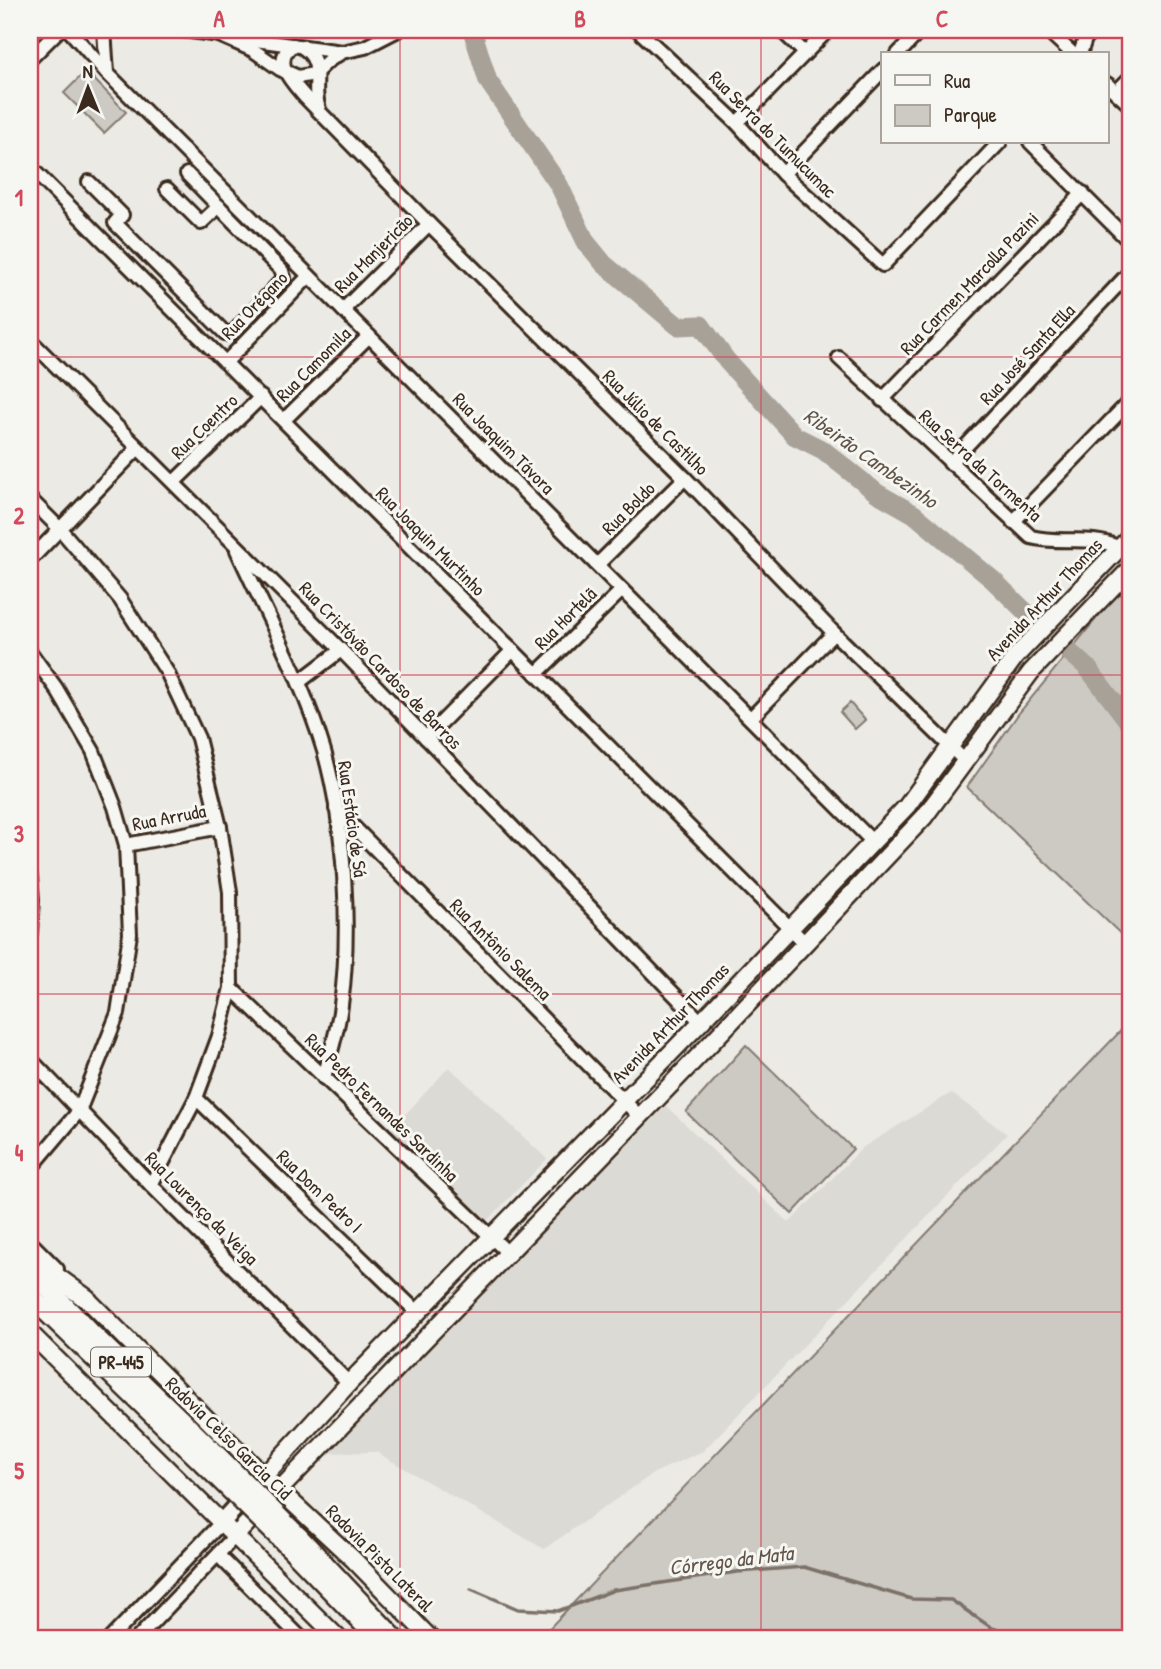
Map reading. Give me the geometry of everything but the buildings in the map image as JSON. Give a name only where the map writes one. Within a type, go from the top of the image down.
[{"type":"highway","points":[[30,1258],[87,1299]]},
{"type":"highway","name":"Rodovia Celso Garcia Cid","points":[[30,1270],[209,1458],[395,1639]]},
{"type":"highway","name":"Rodovia Celso Garcia Cid","points":[[30,1296],[209,1458]]},
{"type":"highway","name":"Rodovia Celso Garcia Cid","points":[[294,1542],[378,1639]]},
{"type":"main road","name":"Avenida Arthur Thomas","points":[[221,1523],[349,1382],[701,1022],[907,806],[1016,657],[1126,542]]},
{"type":"main road","name":"Avenida Arthur Thomas","points":[[234,1536],[924,817],[1031,671],[1131,568]]},
{"type":"main road","name":"Rodovia Pista Lateral","points":[[87,1299],[431,1639]]},
{"type":"main road","name":"PR-445","points":[[30,1333],[339,1639]]},
{"type":"main road","points":[[380,1350],[382,1365],[390,1374]]},
{"type":"street","points":[[30,59],[59,30]]},
{"type":"street","name":"Rua Joaquim Távora","points":[[69,30],[107,73],[873,842]]},
{"type":"street","points":[[104,30],[107,73]]},
{"type":"street","points":[[190,30],[342,52],[365,47],[398,30]]},
{"type":"street","points":[[243,30],[262,41]]},
{"type":"street","name":"Rua Serra do Tumucumac","points":[[638,30],[737,123],[783,174],[883,265],[998,144]]},
{"type":"street","points":[[781,30],[805,53]]},
{"type":"street","points":[[737,123],[828,30]]},
{"type":"street","points":[[900,52],[921,30]]},
{"type":"street","points":[[1047,30],[1071,52]]},
{"type":"street","points":[[1081,52],[1088,30]]},
{"type":"street","name":"Rua Júlio de Castilho","points":[[219,35],[254,50],[287,73],[291,81],[429,224],[685,478],[834,633],[965,761]]},
{"type":"street","points":[[296,45],[285,50],[282,65],[287,73],[298,77],[308,76],[342,52]]},
{"type":"street","points":[[296,45],[312,55],[316,61],[314,89],[319,110]]},
{"type":"street","points":[[783,174],[881,72]]},
{"type":"street","points":[[1131,77],[1111,88],[1131,106]]},
{"type":"street","points":[[1032,144],[1131,243]]},
{"type":"street","name":"Rua Joaquin Murtinho","points":[[30,167],[805,943]]},
{"type":"street","points":[[89,182],[122,215],[115,223],[229,334],[235,331],[284,278],[282,271],[187,174]]},
{"type":"street","points":[[167,189],[201,223],[219,206]]},
{"type":"street","name":"Rua Carmen Marcolla Pazini","points":[[882,400],[1083,193]]},
{"type":"street","name":"Rua Manjericão","points":[[343,310],[429,224]]},
{"type":"street","name":"Rua José Santa Ella","points":[[950,463],[1131,271]]},
{"type":"street","name":"Rua Orégano","points":[[226,362],[309,276]]},
{"type":"street","points":[[254,311],[264,322]]},
{"type":"street","name":"Rua Camomila","points":[[284,419],[369,336]]},
{"type":"street","name":"Rua Cristóvão Cardoso de Barros","points":[[30,340],[341,650],[701,1022]]},
{"type":"street","name":"Rua Serra da Tormenta","points":[[839,358],[1031,537],[1048,542],[1126,542]]},
{"type":"street","name":"Rua Coentro","points":[[174,482],[261,397]]},
{"type":"street","points":[[1013,522],[1131,400]]},
{"type":"street","points":[[30,560],[138,448]]},
{"type":"street","name":"Rua Boldo","points":[[598,565],[685,478]]},
{"type":"street","points":[[30,499],[60,529],[120,599],[167,672],[198,738],[220,828],[230,892],[230,988],[219,1036],[196,1098],[151,1185]]},
{"type":"street","name":"Rua Estácio de Sá","points":[[232,541],[299,682],[324,751],[336,809],[343,875],[345,937],[341,1006],[324,1078]]},
{"type":"street","name":"Rua Hortelã","points":[[536,674],[622,590]]},
{"type":"street","points":[[751,718],[834,633]]},
{"type":"street","points":[[299,682],[341,650]]},
{"type":"street","points":[[426,738],[512,651]]},
{"type":"street","points":[[30,652],[56,688],[93,751],[115,807],[126,845],[130,934],[118,1013],[79,1111],[30,1169]]},
{"type":"street","name":"Rua Antônio Salema","points":[[336,809],[639,1116]]},
{"type":"street","name":"Rua Arruda","points":[[126,845],[220,828]]},
{"type":"street","points":[[30,877],[30,933]]},
{"type":"street","name":"Rua Pedro Fernandes Sardinha","points":[[230,988],[508,1253]]},
{"type":"street","name":"Rua Lourenço da Veiga","points":[[30,1059],[151,1185],[349,1382]]},
{"type":"street","name":"Rua Dom Pedro I","points":[[196,1098],[417,1312]]},
{"type":"street","name":"Rodovia Pista Lateral","points":[[30,1242],[87,1299]]},
{"type":"street","points":[[110,1639],[221,1523]]},
{"type":"street","points":[[136,1639],[234,1536]]},
{"type":"street","points":[[218,1555],[302,1639]]},
{"type":"shaded area","points":[[449,1067],[547,1159],[485,1223],[389,1132]]},
{"type":"shaded area","points":[[951,1093],[1007,1134],[703,1451],[654,1473],[544,1549],[376,1452],[321,1453],[424,1354],[666,1106],[789,1223],[862,1148]]},
{"type":"green space","points":[[86,71],[126,112],[104,133],[64,93]]},
{"type":"green space","points":[[1118,592],[1131,603],[1131,944],[967,787],[1019,713]]},
{"type":"green space","points":[[850,703],[865,720],[855,729],[840,712]]},
{"type":"green space","points":[[1131,1020],[1131,1639],[539,1639]]},
{"type":"green space","points":[[746,1045],[853,1149],[792,1214],[686,1112]]},
{"type":"waterway","name":"Ribeirão Cambezinho","points":[[472,30],[488,81],[559,185],[586,242],[604,264],[678,326],[701,325],[727,361],[795,436],[823,450],[877,493],[914,514],[993,580],[1038,624]]},
{"type":"waterway","name":"Ribeirão Cambezinho","points":[[1068,651],[1087,667],[1131,725]]},
{"type":"waterway","name":"Córrego da Mata","points":[[471,1589],[518,1609],[558,1611],[614,1590],[737,1572],[804,1567],[911,1599],[951,1600],[992,1628],[1029,1639]]}]
